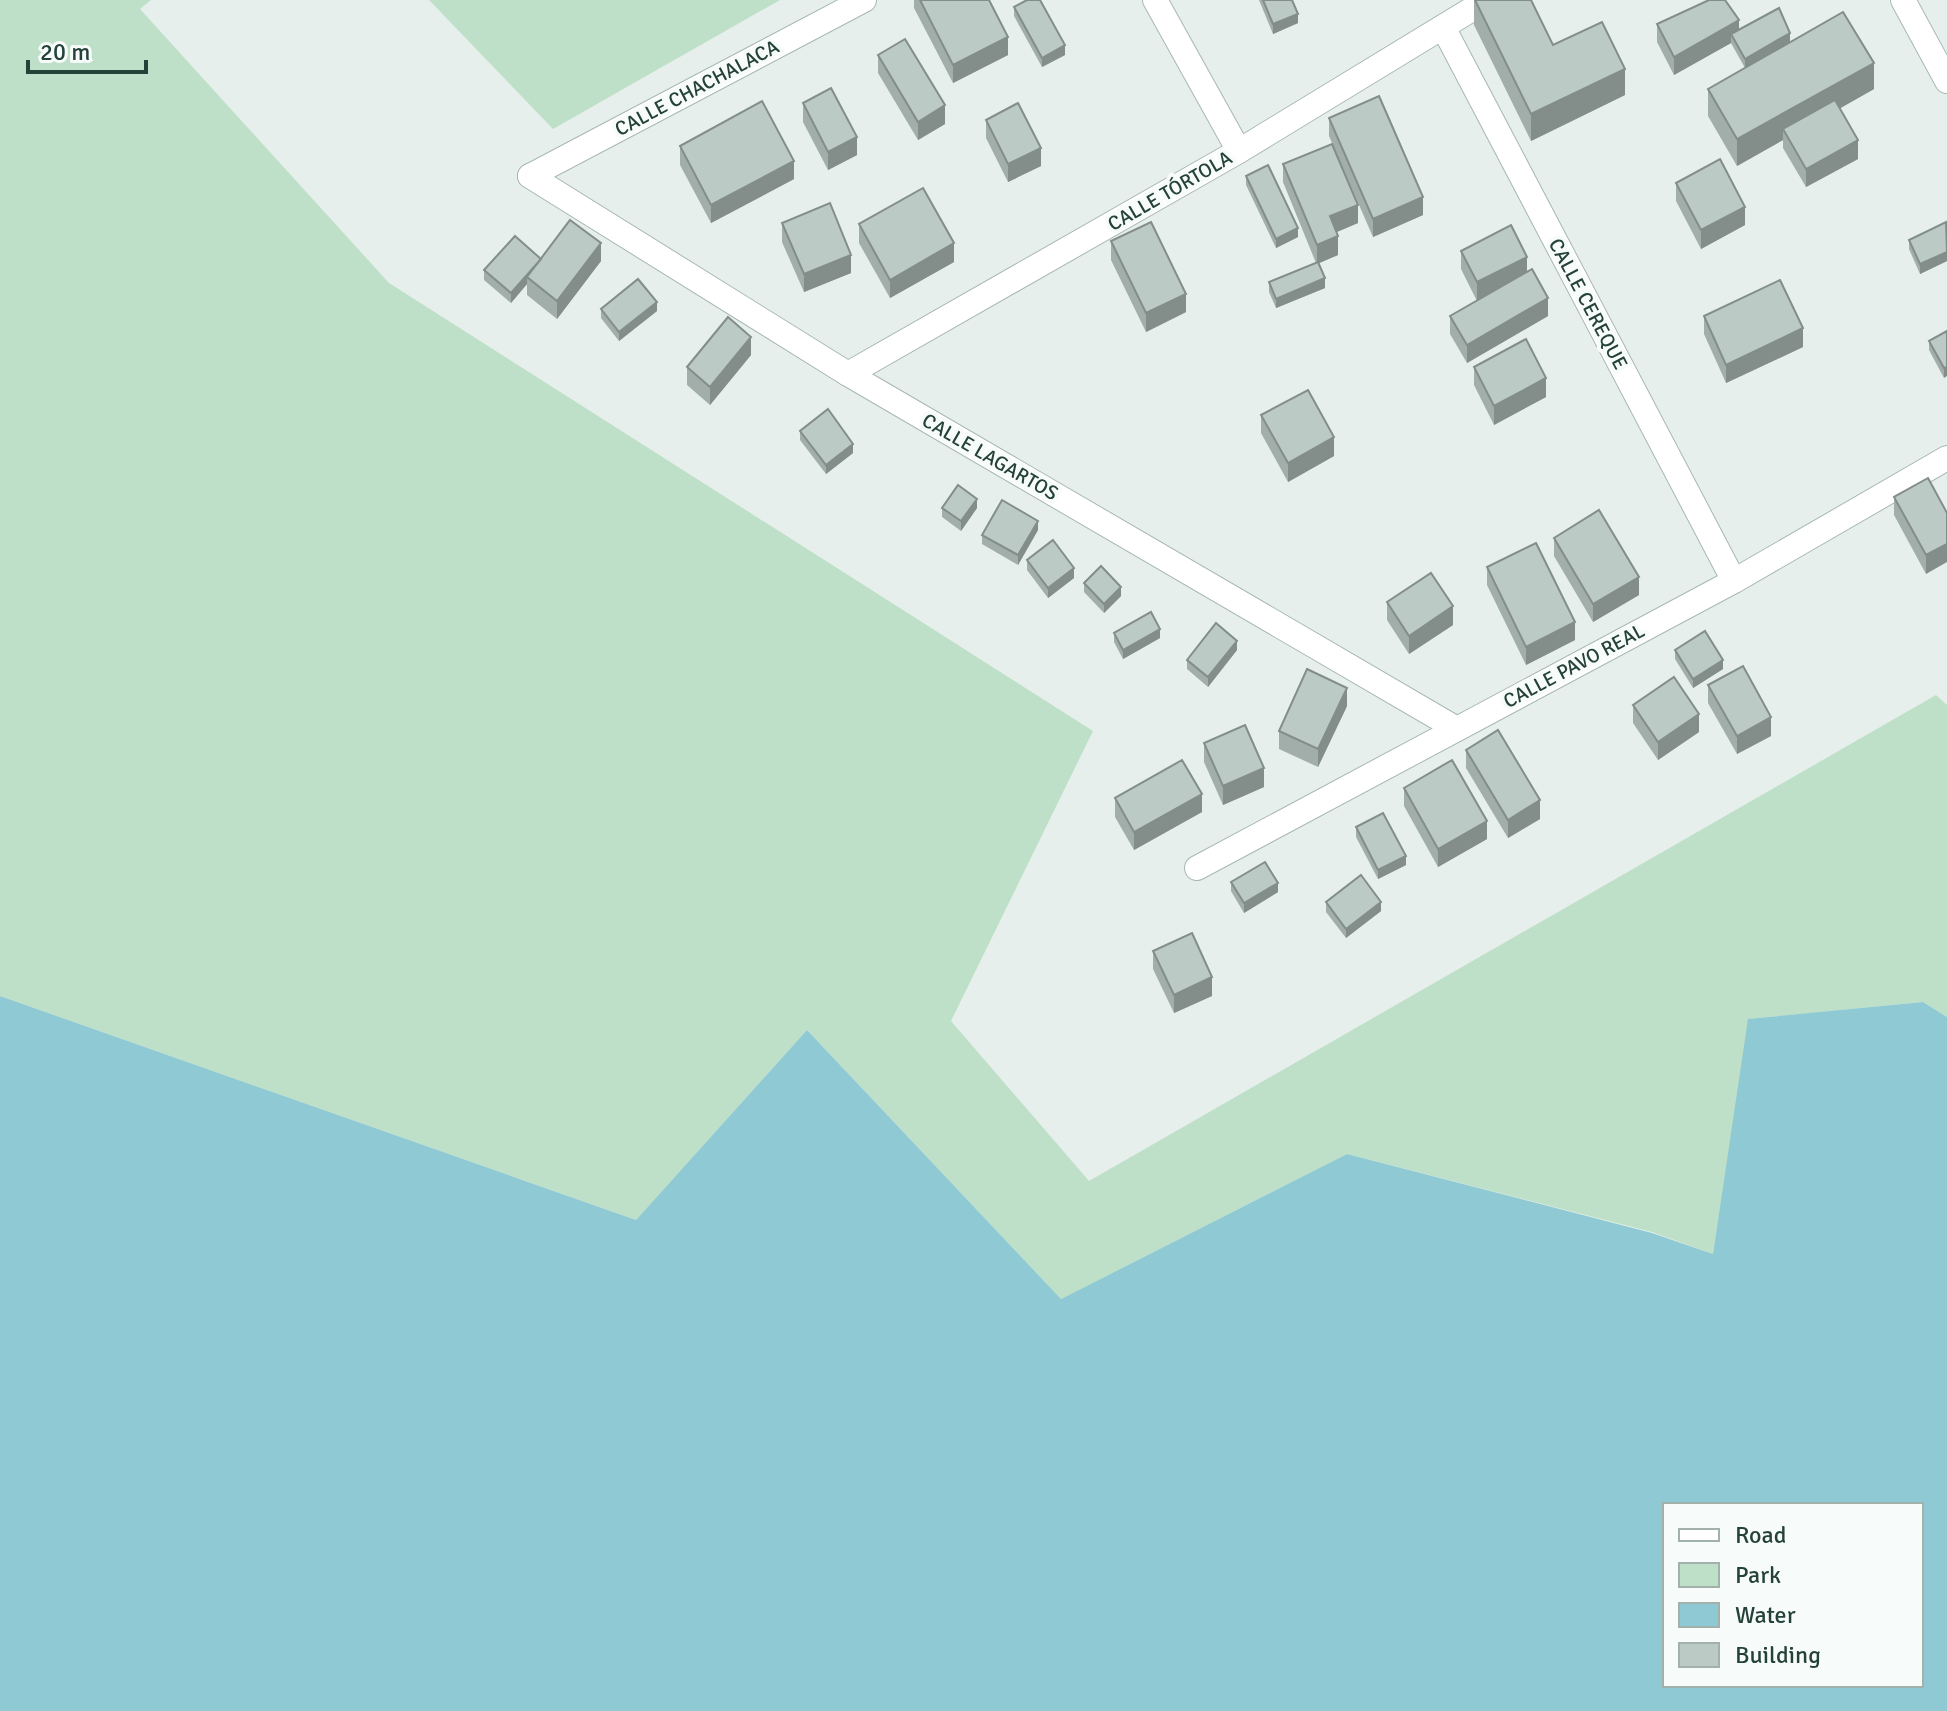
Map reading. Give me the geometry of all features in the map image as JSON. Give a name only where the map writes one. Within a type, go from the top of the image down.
[{"type":"street","name":"CALLE CHACHALACA","points":[[530,176],[864,0]]},
{"type":"street","points":[[1155,0],[1239,151]]},
{"type":"street","name":"CALLE TÓRTOLA","points":[[848,374],[1239,151],[1487,0]]},
{"type":"street","points":[[1903,0],[1947,81]]},
{"type":"street","name":"CALLE CEREQUE","points":[[1443,27],[1734,581]]},
{"type":"street","name":"CALLE LAGARTOS","points":[[530,176],[848,374],[1457,729]]},
{"type":"street","name":"CALLE PAVO REAL","points":[[1197,868],[1734,581],[1947,458]]},
{"type":"green space","points":[[0,0],[151,0],[140,9],[389,283],[1093,731],[951,1021],[1089,1181],[1936,695],[1947,705],[1947,1017],[1923,1002],[1749,1019],[1713,1254],[1652,1232],[1347,1154],[1061,1299],[807,1030],[636,1220],[0,996]]},
{"type":"green space","points":[[429,0],[780,0],[553,129]]},
{"type":"water","points":[[0,996],[636,1220],[807,1030],[1061,1299],[1347,1154],[1652,1233],[1713,1254],[1748,1019],[1923,1002],[1947,1017],[1947,1711],[0,1711]]},
{"type":"building","points":[[920,0],[989,0],[1008,37],[953,65]]},
{"type":"building","points":[[1027,0],[1040,0],[1065,45],[1042,58],[1014,7]]},
{"type":"building","points":[[1263,0],[1292,0],[1298,14],[1273,24]]},
{"type":"building","points":[[1475,0],[1531,0],[1553,45],[1602,22],[1625,69],[1531,114]]},
{"type":"building","points":[[1709,0],[1725,0],[1739,20],[1674,57],[1657,24]]},
{"type":"building","points":[[1779,8],[1790,33],[1745,59],[1731,34]]},
{"type":"building","points":[[1843,12],[1874,63],[1737,139],[1708,89]]},
{"type":"building","points":[[905,39],[945,105],[918,122],[878,55]]},
{"type":"building","points":[[831,88],[857,137],[828,152],[803,103]]},
{"type":"building","points":[[1379,96],[1423,197],[1373,219],[1329,118]]},
{"type":"building","points":[[1835,100],[1858,140],[1806,169],[1783,129]]},
{"type":"building","points":[[762,101],[794,161],[711,205],[680,146]]},
{"type":"building","points":[[1018,103],[1041,148],[1008,164],[986,120]]},
{"type":"building","points":[[1332,144],[1358,205],[1330,216],[1338,236],[1317,245],[1283,164]]},
{"type":"building","points":[[1720,159],[1745,207],[1701,230],[1676,183]]},
{"type":"building","points":[[1268,165],[1298,228],[1276,239],[1246,176]]},
{"type":"building","points":[[923,188],[954,243],[890,280],[859,224]]},
{"type":"building","points":[[830,203],[851,255],[804,274],[782,223]]},
{"type":"building","points":[[570,220],[601,243],[557,301],[527,277]]},
{"type":"building","points":[[1151,222],[1186,294],[1146,313],[1111,241]]},
{"type":"building","points":[[1946,222],[1947,252],[1920,264],[1909,240]]},
{"type":"building","points":[[1511,225],[1527,257],[1477,282],[1461,251]]},
{"type":"building","points":[[515,236],[541,259],[511,293],[484,270]]},
{"type":"building","points":[[1318,262],[1325,278],[1276,299],[1269,282]]},
{"type":"building","points":[[1532,269],[1548,298],[1467,345],[1450,316]]},
{"type":"building","points":[[638,279],[657,302],[619,332],[601,309]]},
{"type":"building","points":[[1780,280],[1803,328],[1726,365],[1704,316]]},
{"type":"building","points":[[728,317],[751,337],[710,387],[687,367]]},
{"type":"building","points":[[1947,331],[1947,367],[1944,368],[1929,341]]},
{"type":"building","points":[[1526,339],[1546,378],[1494,406],[1474,367]]},
{"type":"building","points":[[1308,390],[1334,437],[1288,463],[1261,415]]},
{"type":"building","points":[[828,409],[853,444],[826,465],[800,431]]},
{"type":"building","points":[[1928,478],[1947,513],[1947,544],[1926,555],[1894,497]]},
{"type":"building","points":[[958,485],[977,499],[961,521],[942,508]]},
{"type":"building","points":[[1002,500],[1038,521],[1018,555],[982,535]]},
{"type":"building","points":[[1599,510],[1639,577],[1593,604],[1554,538]]},
{"type":"building","points":[[1053,540],[1074,568],[1048,588],[1027,560]]},
{"type":"building","points":[[1536,543],[1575,622],[1526,647],[1487,567]]},
{"type":"building","points":[[1101,566],[1121,587],[1104,604],[1084,583]]},
{"type":"building","points":[[1431,573],[1453,606],[1409,636],[1387,602]]},
{"type":"building","points":[[1151,612],[1160,629],[1123,650],[1114,633]]},
{"type":"building","points":[[1216,623],[1237,641],[1208,677],[1187,660]]},
{"type":"building","points":[[1705,631],[1723,660],[1693,679],[1675,650]]},
{"type":"building","points":[[1743,666],[1771,717],[1737,736],[1708,685]]},
{"type":"building","points":[[1307,669],[1347,688],[1318,749],[1279,731]]},
{"type":"building","points":[[1674,677],[1699,714],[1658,742],[1633,705]]},
{"type":"building","points":[[1245,725],[1264,768],[1223,786],[1204,743]]},
{"type":"building","points":[[1498,730],[1540,800],[1508,820],[1466,750]]},
{"type":"building","points":[[1182,760],[1202,794],[1134,832],[1115,798]]},
{"type":"building","points":[[1452,760],[1487,821],[1438,849],[1404,788]]},
{"type":"building","points":[[1383,813],[1406,856],[1378,870],[1356,827]]},
{"type":"building","points":[[1265,862],[1278,883],[1244,903],[1231,882]]},
{"type":"building","points":[[1361,875],[1381,902],[1346,929],[1326,902]]},
{"type":"building","points":[[1192,933],[1212,977],[1174,995],[1153,951]]}]
